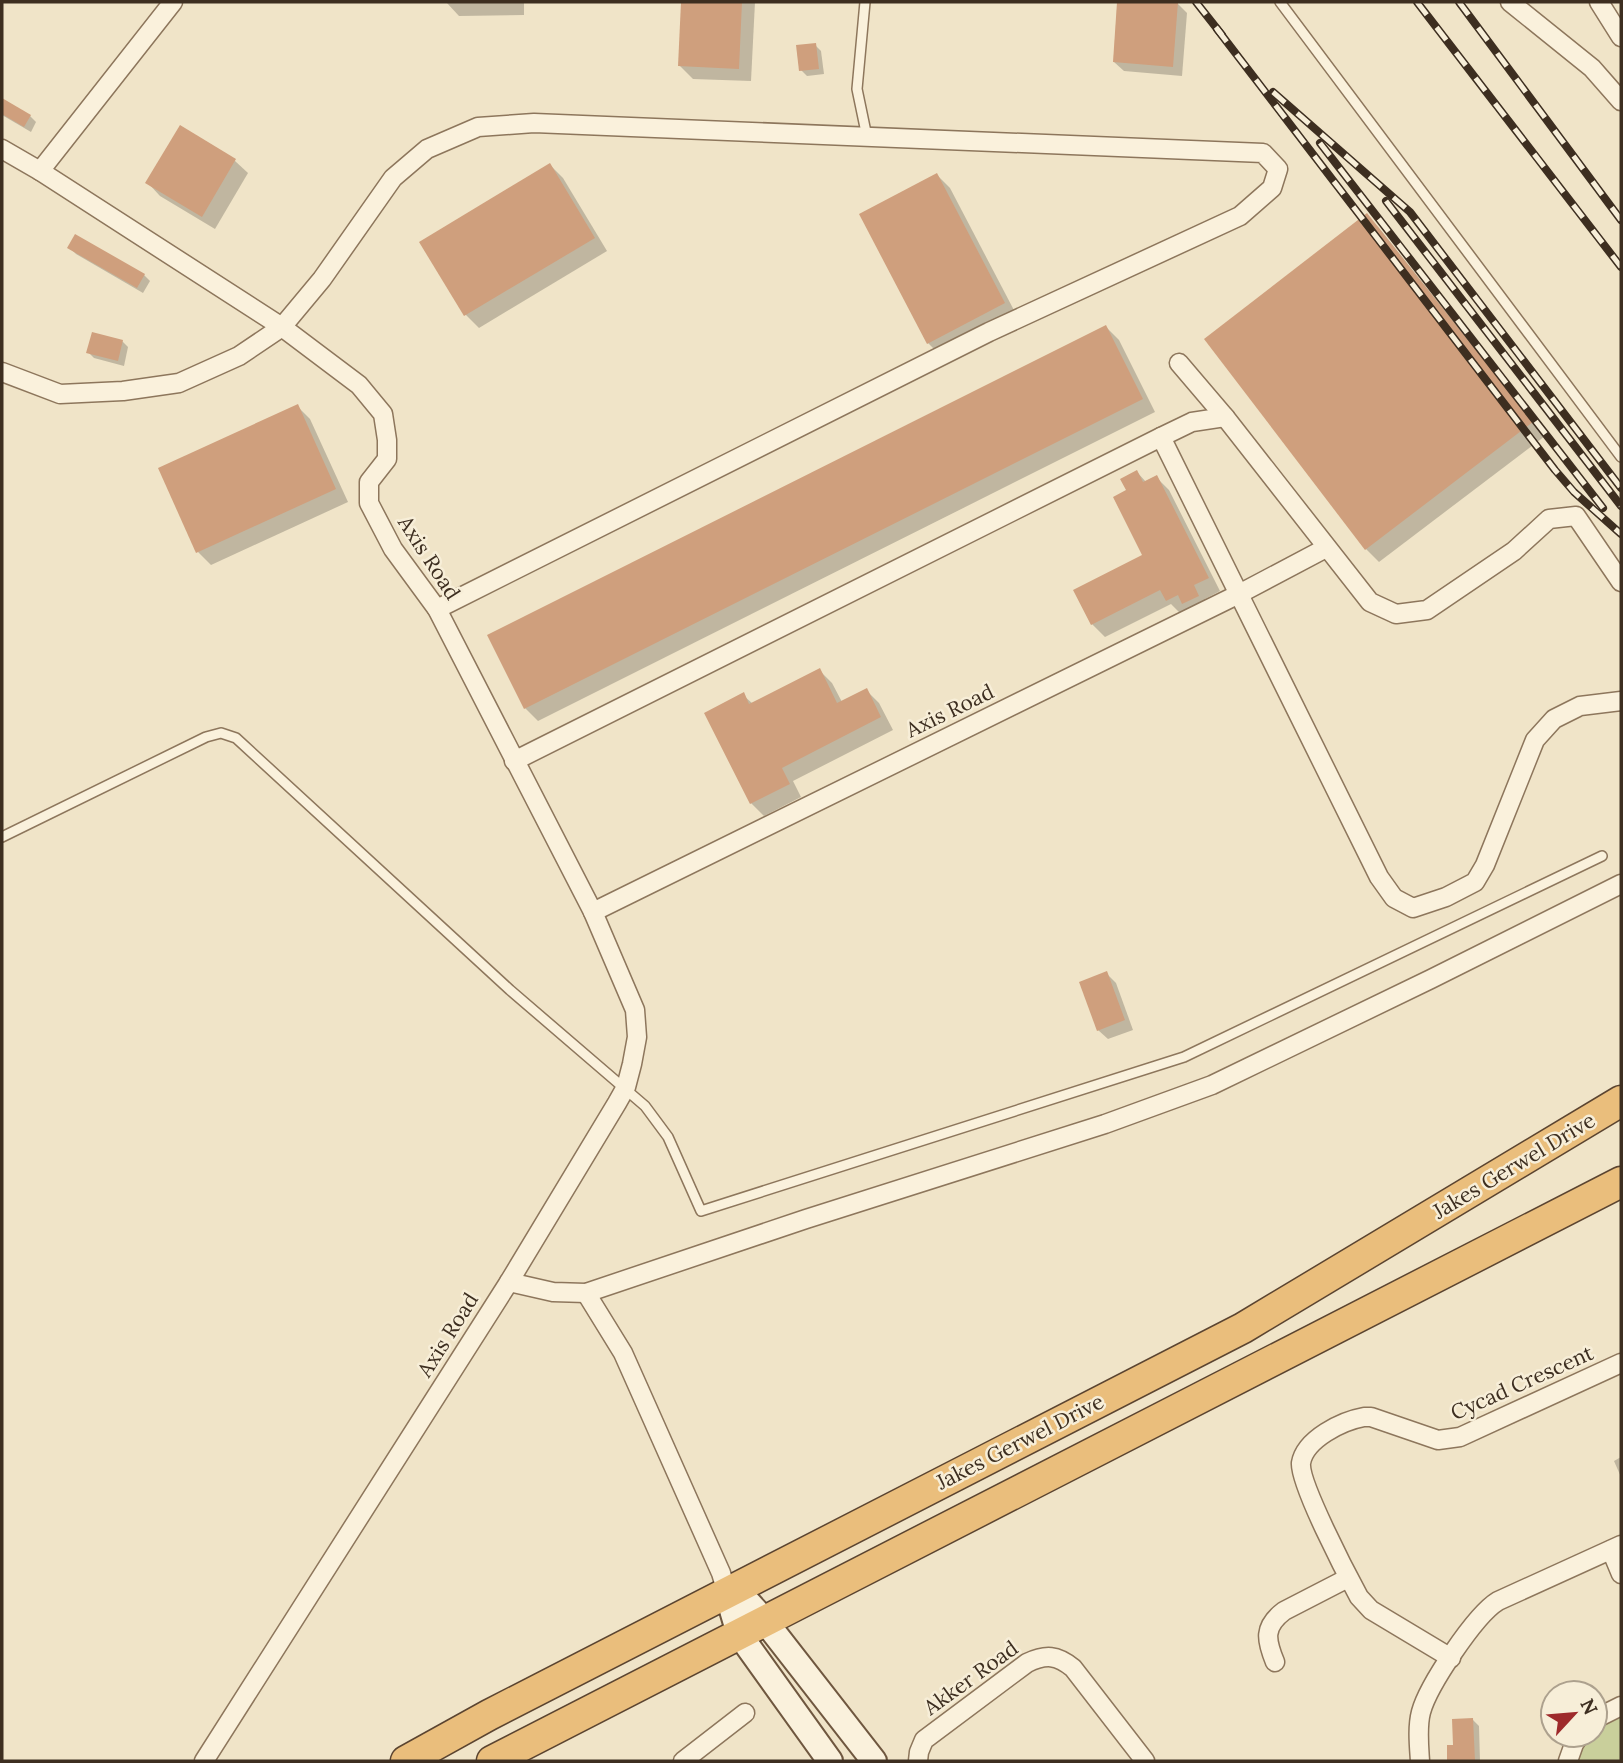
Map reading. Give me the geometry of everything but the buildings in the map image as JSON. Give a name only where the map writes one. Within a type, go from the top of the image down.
[{"type":"highway","name":"Jakes Gerwel Drive","points":[[406,1761],[728,1585],[1243,1328],[1621,1101]]},
{"type":"highway","name":"Jakes Gerwel Drive","points":[[492,1761],[1621,1182]]},
{"type":"main road","points":[[728,1585],[830,1761]]},
{"type":"main road","points":[[752,1627],[874,1761]]},
{"type":"street","points":[[40,171],[173,2]]},
{"type":"street","points":[[1510,2],[1592,68],[1621,101]]},
{"type":"street","points":[[1599,2],[1621,37]]},
{"type":"street","points":[[2,373],[60,394],[123,391],[179,383],[239,356],[282,327],[322,279],[393,178],[427,149],[478,127],[534,123],[1262,153],[1278,169],[1272,188],[1240,216],[989,332],[437,609]]},
{"type":"street","name":"Axis Road","points":[[2,149],[282,327],[359,385],[383,414],[387,460],[369,482],[369,503],[393,549],[437,609],[593,912],[635,1010],[637,1037],[626,1087],[509,1282],[204,1761]]},
{"type":"street","points":[[1179,363],[1370,602],[1396,614],[1427,610],[1514,551],[1549,519],[1576,516],[1621,582]]},
{"type":"street","points":[[514,761],[1192,422],[1225,418]]},
{"type":"street","points":[[1161,437],[1379,877],[1394,898],[1413,908],[1446,897],[1475,882],[1485,866],[1535,740],[1554,719],[1580,706],[1621,701]]},
{"type":"street","name":"Axis Road","points":[[593,912],[1240,594],[1326,548]]},
{"type":"street","points":[[509,1282],[554,1292],[586,1293],[793,1223],[1105,1124],[1212,1085],[1621,884]]},
{"type":"street","points":[[586,1293],[623,1353],[728,1585]]},
{"type":"street","name":"Cycad Crescent","points":[[1451,1658],[1371,1610],[1359,1597],[1302,1474],[1304,1453],[1316,1438],[1364,1417],[1438,1440],[1461,1437],[1621,1363]]},
{"type":"street","points":[[1420,1761],[1421,1711],[1475,1622],[1492,1605],[1616,1548],[1621,1574]]},
{"type":"street","points":[[1275,1662],[1268,1638],[1270,1624],[1276,1617],[1348,1578]]},
{"type":"street","name":"Akker Road","points":[[918,1761],[924,1740],[1027,1663],[1051,1656],[1060,1658],[1073,1668],[1144,1761]]},
{"type":"street","points":[[683,1761],[745,1713]]},
{"type":"lane","points":[[865,2],[857,89],[867,137]]},
{"type":"lane","points":[[1280,2],[1621,457]]},
{"type":"lane","points":[[2,837],[206,737],[221,733],[236,738],[510,990],[645,1106],[668,1138],[701,1211],[1184,1057],[1602,856]]},
{"type":"green space","points":[[1621,1714],[1621,1761],[1575,1761],[1581,1749],[1609,1749],[1609,1720]]},
{"type":"railway","points":[[1196,2],[1222,35]]},
{"type":"railway","points":[[1417,2],[1621,267]]},
{"type":"railway","points":[[1459,2],[1621,220]]},
{"type":"railway","points":[[1217,29],[1555,470],[1574,492],[1621,534]]},
{"type":"railway","points":[[1273,92],[1410,212],[1621,488]]},
{"type":"railway","points":[[1320,143],[1603,508]]},
{"type":"railway","points":[[1386,201],[1621,506]]}]
